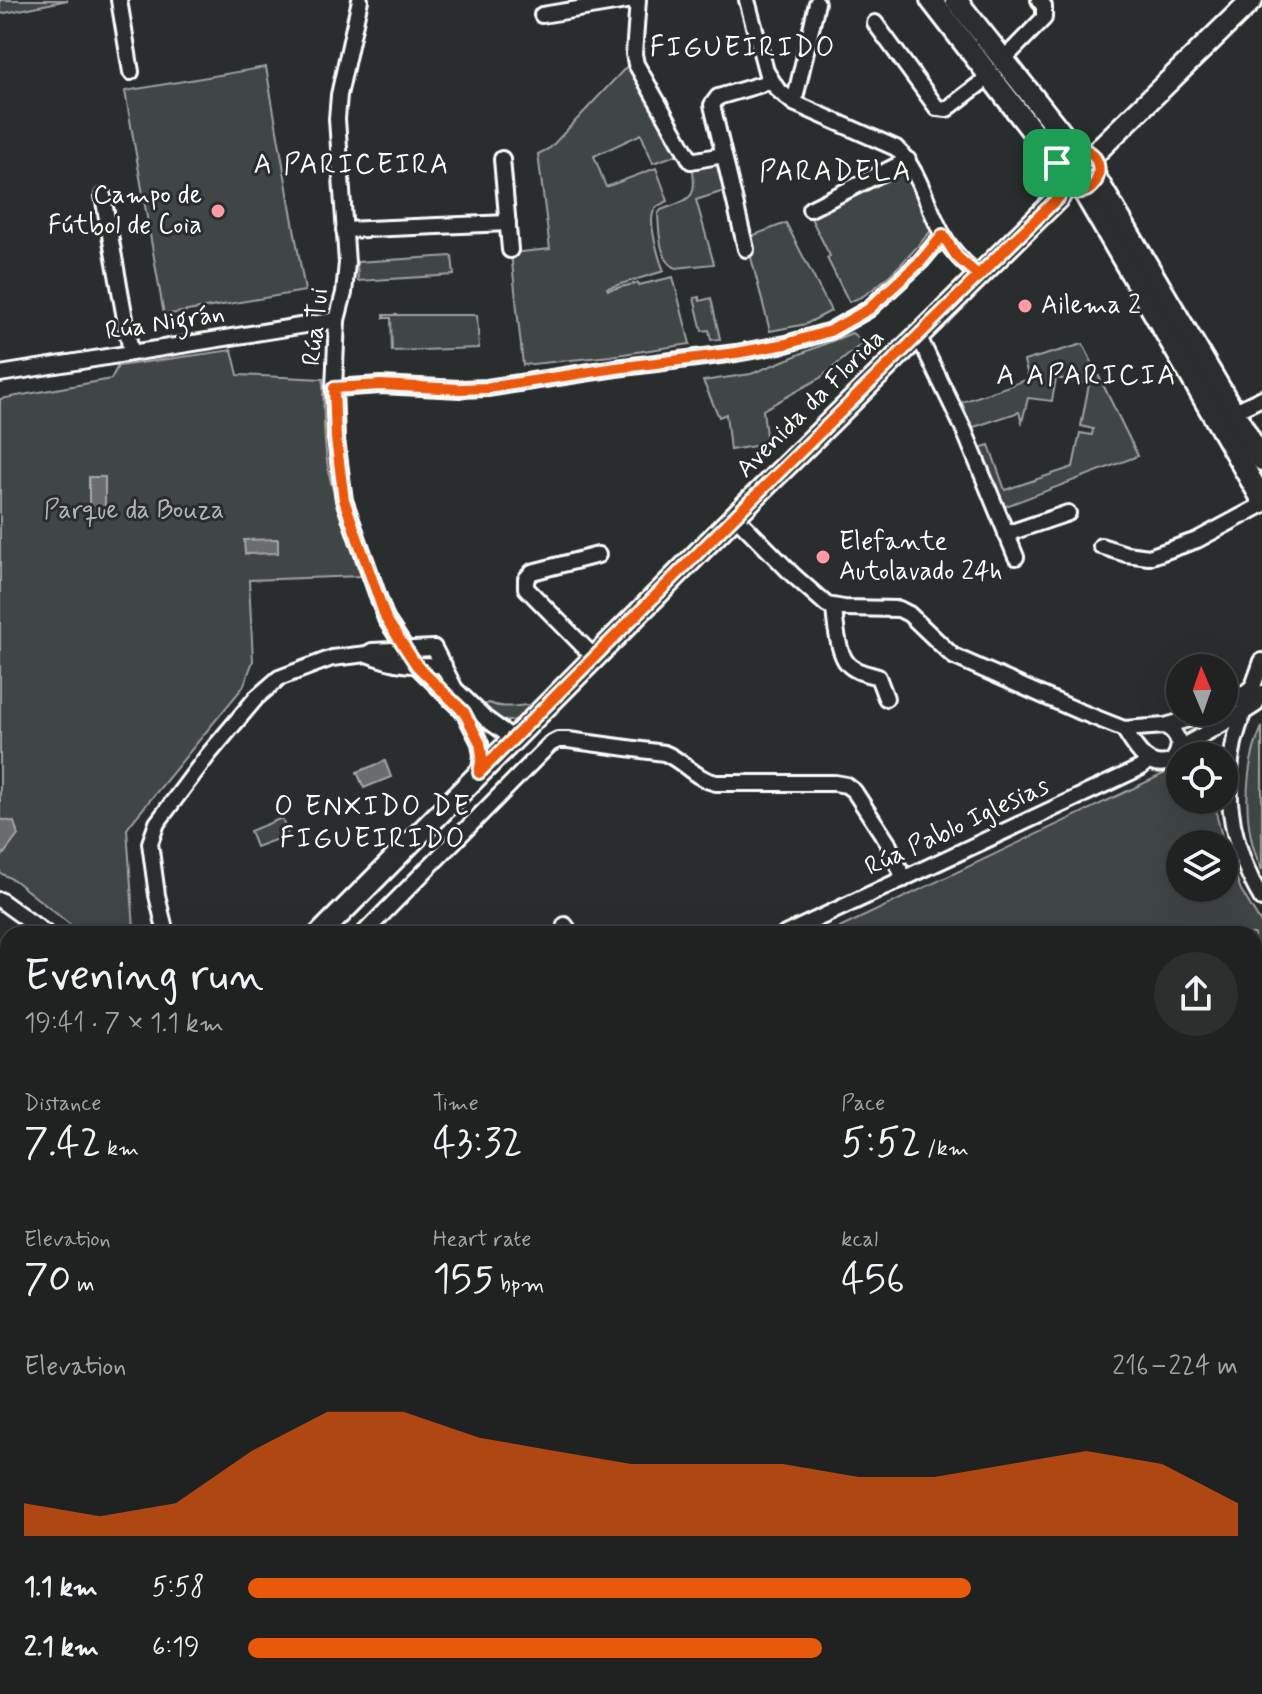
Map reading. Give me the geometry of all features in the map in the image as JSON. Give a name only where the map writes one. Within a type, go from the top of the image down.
[{"type":"main road","points":[[931,0],[996,68],[1099,167],[1082,187]]},
{"type":"main road","points":[[956,0],[1057,163]]},
{"type":"main road","points":[[1252,0],[1083,152],[1064,154],[1057,163],[1056,177],[1082,187],[1262,460]]},
{"type":"main road","points":[[1082,187],[1262,499]]},
{"type":"main road","name":"Avenida da Florida","points":[[328,926],[978,275],[1059,197],[1082,187]]},
{"type":"street","points":[[119,0],[131,72]]},
{"type":"street","name":"Rúa Tui","points":[[360,0],[339,95],[337,119],[347,263],[337,320],[334,388],[337,450],[344,500],[386,619],[417,666],[464,712],[480,743],[482,756],[479,773]]},
{"type":"street","points":[[542,15],[636,0],[636,64],[691,161],[723,155]]},
{"type":"street","points":[[747,0],[766,71],[777,89],[794,103],[896,148],[908,160],[943,235],[957,257],[978,275]]},
{"type":"street","points":[[875,23],[937,108],[947,109],[996,68],[1044,18],[1044,6],[1039,0]]},
{"type":"street","points":[[794,103],[817,3]]},
{"type":"street","points":[[746,249],[712,105],[718,97],[772,81]]},
{"type":"street","points":[[502,159],[510,250]]},
{"type":"street","points":[[810,209],[908,160]]},
{"type":"street","points":[[103,196],[131,352]]},
{"type":"street","points":[[344,230],[508,223]]},
{"type":"street","points":[[334,388],[381,385],[487,388],[786,344],[830,331],[869,309],[921,261],[943,235]]},
{"type":"street","name":"Rúa Nigrán","points":[[0,374],[337,320]]},
{"type":"street","points":[[918,335],[964,430],[1016,557]]},
{"type":"street","points":[[1233,412],[1262,398]]},
{"type":"street","points":[[1101,546],[1149,557],[1197,540],[1262,505]]},
{"type":"street","points":[[1006,534],[1068,513]]},
{"type":"street","points":[[735,516],[814,596],[827,605],[899,609],[909,614],[953,656],[1124,729],[1165,726],[1177,737],[1177,742]]},
{"type":"street","points":[[594,657],[526,588],[526,579],[532,572],[598,555]]},
{"type":"street","points":[[834,607],[842,654],[856,670],[878,677],[886,698]]},
{"type":"street","points":[[369,652],[386,619]]},
{"type":"street","points":[[164,926],[150,843],[157,823],[256,698],[279,678],[332,658],[369,652],[434,648],[444,665],[389,663],[369,652]]},
{"type":"street","points":[[1194,742],[1255,705],[1262,661]]},
{"type":"street","name":"Rúa Tui","points":[[444,665],[455,689],[486,719],[514,739]]},
{"type":"street","points":[[1238,699],[1258,689]]},
{"type":"street","name":"Rúa Tui","points":[[464,712],[486,719]]},
{"type":"street","points":[[1234,742],[1244,712]]},
{"type":"street","points":[[1124,729],[1145,757],[1160,765],[1166,763]]},
{"type":"street","points":[[1145,757],[1140,748],[1141,737],[1149,729]]},
{"type":"street","points":[[371,926],[550,744],[558,740],[664,753],[707,781],[716,783],[846,785],[854,791],[888,843],[904,879]]},
{"type":"street","name":"Rúa Pablo Iglesias","points":[[802,926],[1140,768],[1145,757]]},
{"type":"street","points":[[1231,814],[1245,868],[1262,899]]},
{"type":"street","points":[[0,900],[36,926]]},
{"type":"green space","points":[[0,0],[68,0],[0,14]]},
{"type":"green space","points":[[631,62],[682,153],[653,163],[641,134],[594,156],[606,187],[656,168],[668,201],[655,209],[652,218],[664,271],[607,288],[673,277],[690,344],[523,365],[511,253],[550,249],[538,154],[550,148]]},
{"type":"green space","name":"Campo de Fútbol de Coia","points":[[266,67],[305,291],[164,315],[125,91]]},
{"type":"green space","points":[[719,160],[727,190],[696,200],[714,264],[676,268],[663,252],[658,214],[690,196],[694,185],[692,165]]},
{"type":"green space","points":[[904,169],[932,225],[930,232],[883,281],[849,302],[810,216]]},
{"type":"green space","points":[[786,223],[831,311],[806,324],[770,331],[746,238]]},
{"type":"green space","points":[[452,256],[454,275],[358,281],[357,262]]},
{"type":"green space","points":[[699,297],[700,301],[711,298],[720,339],[711,340],[709,330],[702,331],[694,298]]},
{"type":"green space","points":[[384,315],[477,315],[479,348],[392,351],[391,318],[384,318]]},
{"type":"green space","points":[[852,333],[864,342],[820,378],[763,410],[767,444],[730,450],[726,414],[719,417],[703,381],[751,374]]},
{"type":"green space","points":[[1083,344],[1138,456],[1001,508],[979,448],[989,445],[1005,490],[1073,467],[1080,433],[1092,435],[1093,429],[1081,426],[1089,384],[1056,378],[1052,401],[1028,398],[1022,422],[1019,412],[971,428],[962,402],[1029,379],[1024,361]]},
{"type":"green space","name":"Parque da Bouza","points":[[232,350],[238,375],[323,379],[329,473],[361,576],[249,580],[253,661],[243,687],[127,829],[134,926],[72,926],[14,880],[0,873],[0,399],[111,379],[118,366]]},
{"type":"green space","points":[[489,703],[503,707],[528,705],[532,708],[518,719],[507,721],[481,706]]},
{"type":"green space","points":[[1262,727],[1262,870],[1251,836],[1247,799],[1251,761]]},
{"type":"green space","points":[[1166,773],[1166,814],[1217,814],[1220,830],[1166,830],[1166,902],[1238,902],[1238,882],[1262,926],[844,926]]},
{"type":"green space","points":[[282,818],[288,835],[256,847],[250,831]]},
{"type":"shaded area","points":[[89,477],[105,477],[105,510],[89,511]]},
{"type":"shaded area","points":[[278,539],[278,553],[245,554],[244,540]]},
{"type":"shaded area","points":[[385,761],[391,777],[364,788],[357,772]]},
{"type":"shaded area","points":[[0,819],[14,822],[18,835],[0,859]]},
{"type":"place","name":"Campo de Fútbol de Coia","points":[[218,211]]},
{"type":"place","name":"Ailema 2","points":[[1025,306]]},
{"type":"place","name":"Elefante Autolavado 24h","points":[[823,557]]},
{"type":"district","name":"FIGUEIRIDO","points":[[743,48]]},
{"type":"district","name":"A PARICEIRA","points":[[352,165]]},
{"type":"district","name":"PARADELA","points":[[836,172]]},
{"type":"district","name":"A APARICIA","points":[[1087,376]]},
{"type":"district","name":"O ENXIDO DE FIGUEIRIDO","points":[[373,823]]},
{"type":"route","points":[[1057,163],[1056,177],[1064,188],[1059,197],[978,275],[957,257],[943,235],[921,261],[869,309],[830,331],[786,344],[736,353],[487,388],[381,385],[334,388],[336,439],[344,500],[386,619],[404,650],[427,678],[464,712],[480,743],[482,756],[479,773],[1059,197],[1064,188],[1084,192],[1097,180],[1097,161],[1087,151],[1074,149],[1059,158],[1057,163]]}]
